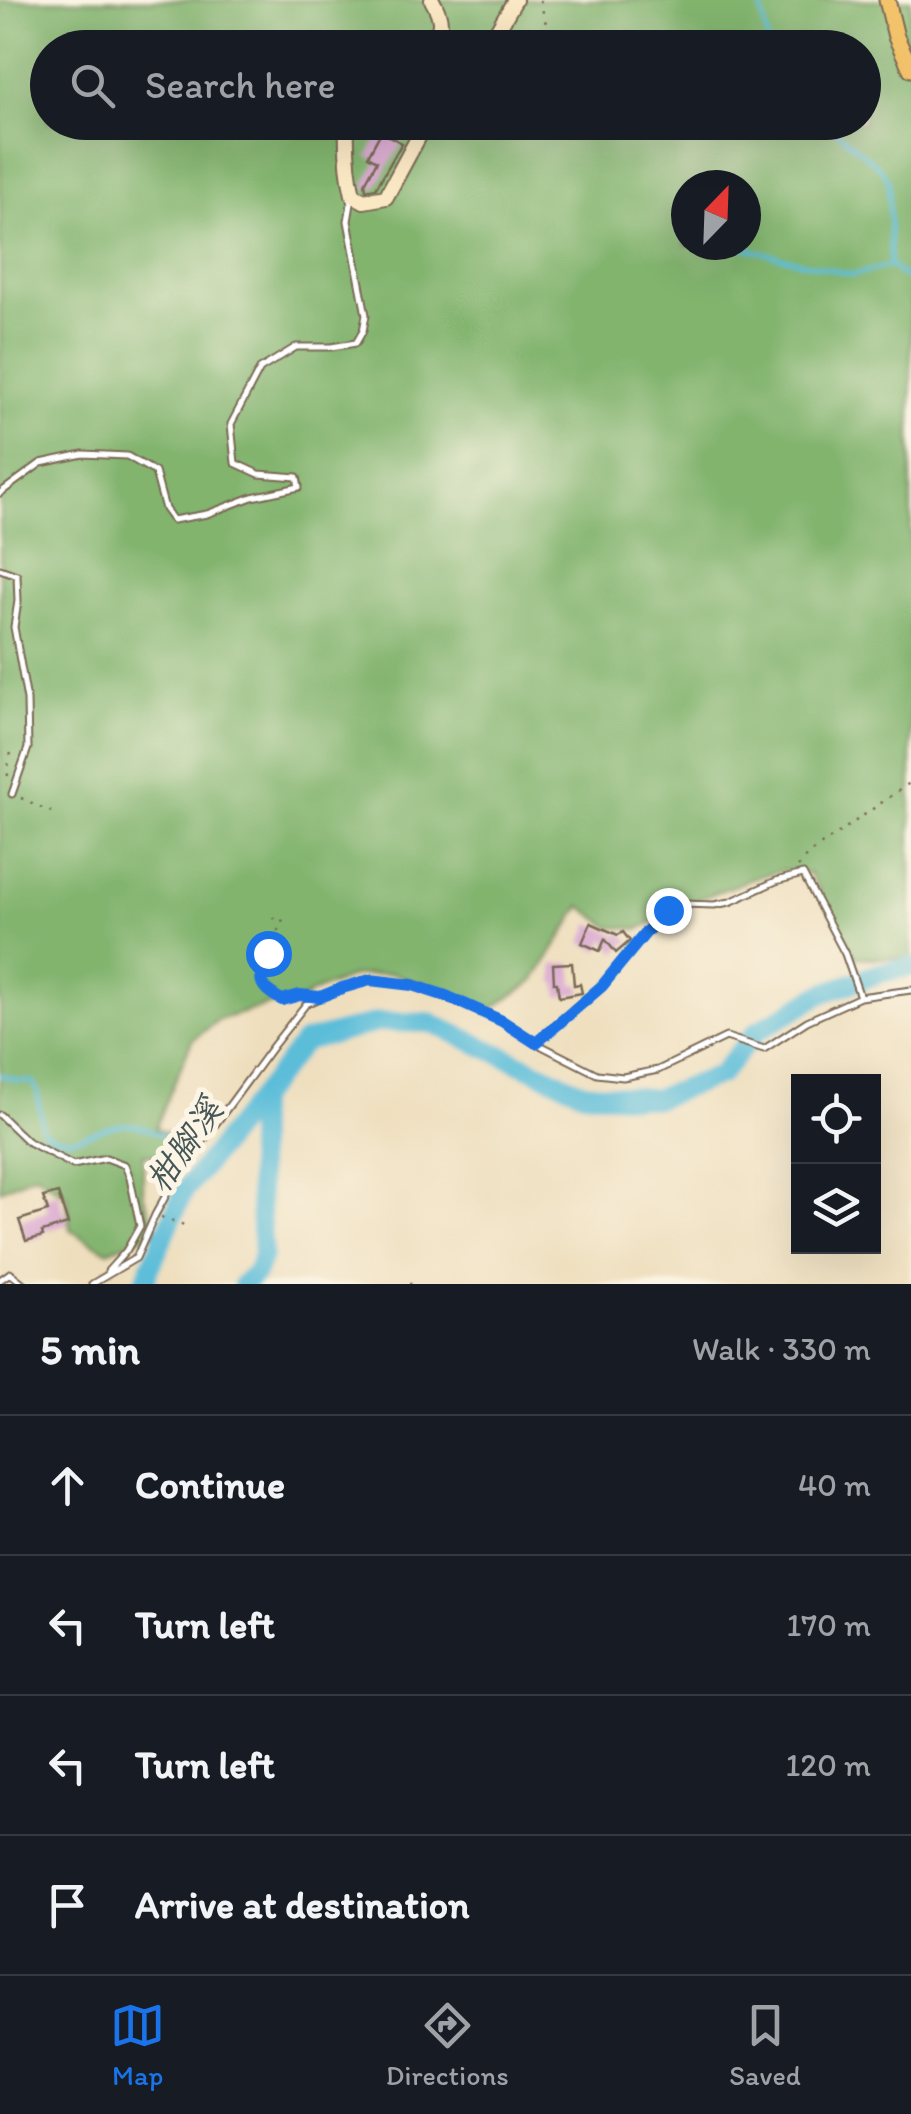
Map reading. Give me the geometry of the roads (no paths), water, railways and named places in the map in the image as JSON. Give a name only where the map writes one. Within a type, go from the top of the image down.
[{"type":"main road","points":[[887,0],[896,37],[911,69]]},
{"type":"street","points":[[432,0],[440,13],[441,30]]},
{"type":"street","points":[[498,30],[515,0]]},
{"type":"street","points":[[347,140],[352,195],[364,201],[386,197],[417,140]]},
{"type":"lane","points":[[0,493],[41,463],[83,454],[127,456],[156,472],[165,510],[173,520],[299,487],[297,478],[259,474],[236,462],[230,424],[260,369],[296,347],[356,343],[366,315],[348,221],[352,195]]},
{"type":"lane","points":[[0,570],[17,575],[14,627],[27,700],[28,748],[12,794]]},
{"type":"lane","points":[[536,1043],[602,986],[668,910],[682,904],[730,902],[776,880],[803,874],[845,954],[860,997]]},
{"type":"lane","points":[[102,1276],[136,1258],[175,1179],[306,1004],[342,988],[370,980],[412,985],[502,1021],[597,1074],[623,1077],[658,1070],[726,1037],[764,1049],[807,1020],[860,997],[911,990]]},
{"type":"lane","points":[[0,1115],[27,1141],[73,1165],[106,1158],[125,1165],[140,1226],[126,1251],[92,1284]]},
{"type":"lane","points":[[0,1280],[10,1273],[24,1284]]},
{"type":"waterway","points":[[760,0],[766,30]]},
{"type":"waterway","points":[[846,140],[881,169],[889,181],[890,266],[911,281]]},
{"type":"waterway","points":[[761,252],[853,275],[889,266]]},
{"type":"waterway","name":"柑腳溪","points":[[143,1284],[184,1191],[304,1042],[380,1022],[431,1023],[583,1092],[655,1099],[720,1075],[756,1032],[821,994],[880,973],[911,967]]},
{"type":"waterway","points":[[0,1075],[33,1082],[43,1131],[55,1137],[67,1139],[122,1125],[138,1126],[167,1137],[195,1139]]},
{"type":"waterway","name":"柑腳溪","points":[[243,1284],[256,1273],[263,1256],[257,1100]]},
{"type":"waterway","name":"柑腳溪","points":[[214,1141],[224,1142]]}]
